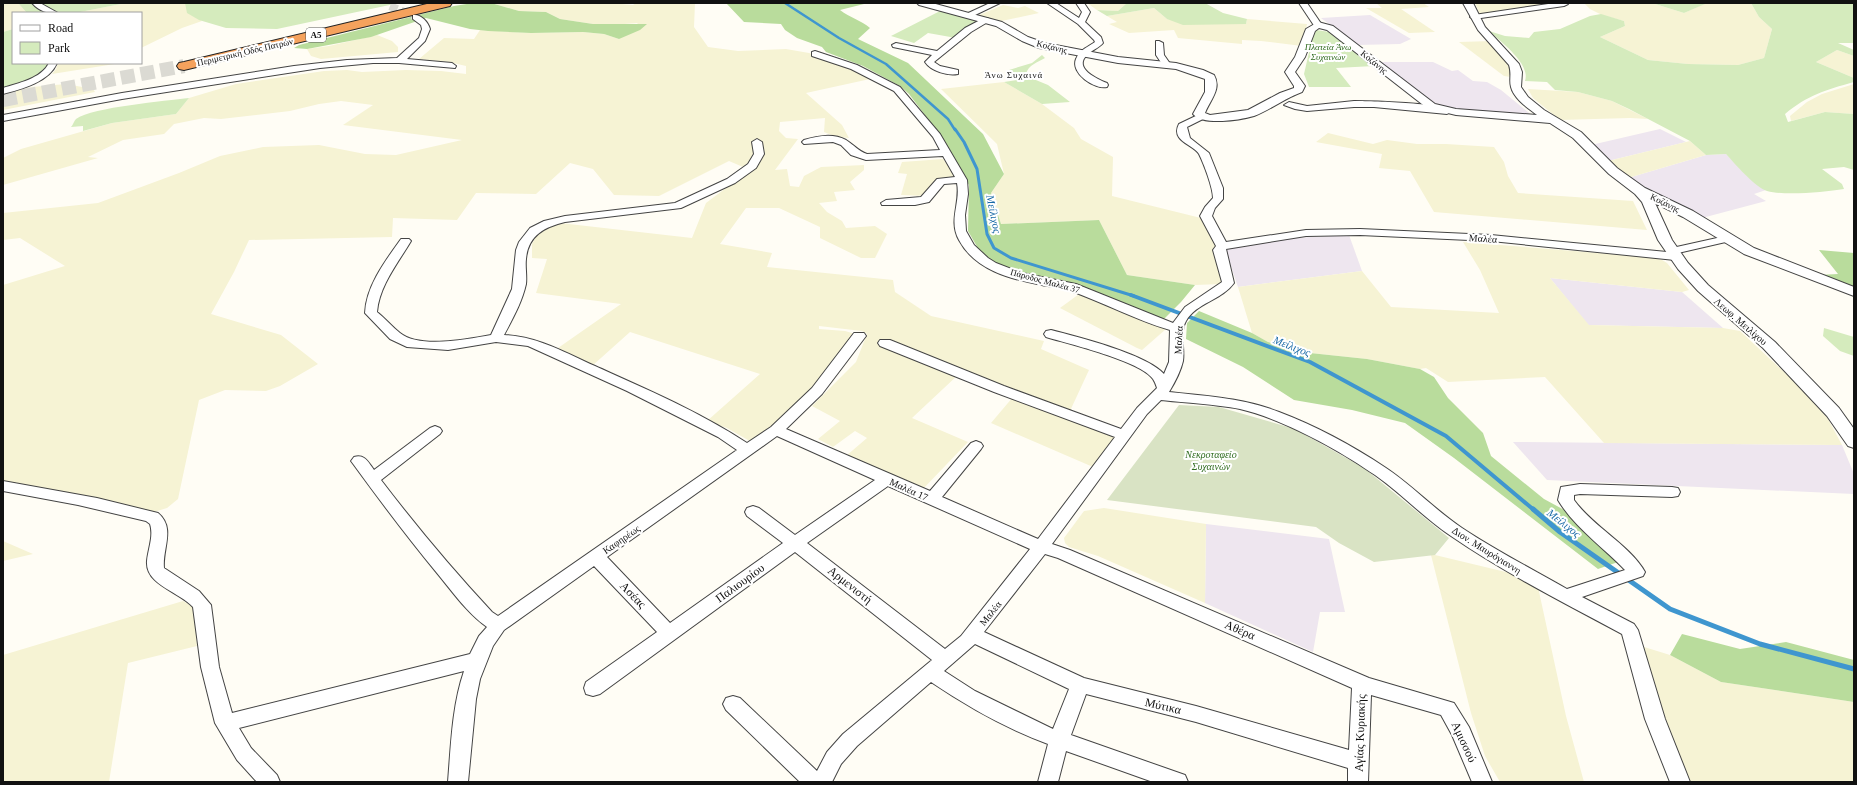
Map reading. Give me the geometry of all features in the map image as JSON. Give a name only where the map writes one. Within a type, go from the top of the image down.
[{"type":"highway","name":"Περιμετρική Οδός Πατρών","points":[[190,52],[417,3]]},
{"type":"highway","name":"Περιμετρική Οδός Πατρών","points":[[184,66],[446,3]]},
{"type":"street","points":[[36,3],[41,8],[51,12]]},
{"type":"street","name":"Κοζάνης","points":[[922,3],[986,20],[1039,44],[1121,61],[1167,65],[1199,72],[1211,78],[1211,90],[1199,113],[1202,116]]},
{"type":"street","points":[[968,15],[996,3]]},
{"type":"street","points":[[1051,3],[1081,22],[1098,39],[1099,43],[1083,54],[1080,65],[1082,72],[1089,78],[1104,84]]},
{"type":"street","points":[[1080,3],[1086,12],[1081,22]]},
{"type":"street","points":[[1182,319],[1228,282],[1219,250],[1222,246],[1206,216],[1210,207],[1218,199],[1218,190],[1204,154],[1186,141],[1182,132],[1182,126],[1202,116],[1209,118],[1223,118],[1251,113],[1298,90],[1300,86],[1290,72],[1300,58],[1310,29],[1318,25],[1303,3]]},
{"type":"street","points":[[1468,3],[1474,18],[1514,64],[1517,72],[1515,84],[1520,94],[1531,105],[1555,120]]},
{"type":"street","points":[[1474,18],[1564,4]]},
{"type":"street","points":[[400,60],[419,42],[426,31],[425,24],[416,17]]},
{"type":"street","points":[[955,72],[931,66],[929,62],[968,30],[986,20]]},
{"type":"street","name":"Κοζάνης","points":[[1318,25],[1330,28],[1425,103],[1447,111],[1555,120],[1577,135],[1613,170],[1640,191],[1688,214],[1726,239],[1761,256],[1854,292]]},
{"type":"street","points":[[1159,43],[1160,56],[1167,65]]},
{"type":"street","points":[[896,45],[938,54]]},
{"type":"street","points":[[815,54],[854,67],[896,89],[932,131],[947,153],[962,180],[940,181],[928,198],[921,201],[886,203]]},
{"type":"street","points":[[3,118],[103,98],[353,62],[400,60],[452,66]]},
{"type":"street","points":[[3,91],[51,70],[53,64]]},
{"type":"street","points":[[1289,105],[1304,109],[1313,109],[1338,105],[1364,104],[1447,111]]},
{"type":"street","points":[[807,142],[823,139],[835,139],[844,143],[855,153],[866,157],[947,153]]},
{"type":"street","points":[[496,338],[512,308],[520,283],[522,248],[525,239],[530,235],[551,223],[565,219],[677,206],[730,181],[752,166],[758,154],[757,142]]},
{"type":"street","name":"Πάροδος Μαλέα 37","points":[[962,180],[964,187],[958,217],[961,232],[969,247],[979,258],[1000,269],[1043,282],[1074,288],[1150,320],[1182,319]]},
{"type":"street","name":"Λεωφ. Μειλίχου","points":[[1640,191],[1648,202],[1659,228],[1674,253],[1703,288],[1770,345],[1834,412],[1854,442]]},
{"type":"street","name":"Μαλέα","points":[[1222,246],[1306,233],[1360,232],[1491,238],[1674,253],[1726,239]]},
{"type":"street","points":[[405,241],[375,294],[370,307],[371,313],[395,336],[407,343],[448,346],[496,338],[513,339],[532,343],[610,378],[723,434],[748,451]]},
{"type":"street","name":"Μαλέα","points":[[822,782],[826,771],[840,750],[963,646],[1042,548],[1142,411],[1161,392],[1176,362],[1182,319]]},
{"type":"street","points":[[1052,334],[1140,364],[1157,375],[1162,382],[1161,392]]},
{"type":"street","name":"Καφηρέως","points":[[458,782],[469,683],[476,660],[488,637],[498,625],[776,430],[817,391],[859,336]]},
{"type":"street","points":[[884,343],[999,389],[1124,435]]},
{"type":"street","name":"Διον. Μαυρόγιαννη","points":[[1161,392],[1241,406],[1273,414],[1300,426],[1344,449],[1381,472],[1465,538],[1565,596],[1630,631],[1655,719],[1680,782]]},
{"type":"street","name":"Μαλέα 17","points":[[776,430],[1042,548]]},
{"type":"street","points":[[373,478],[436,431]]},
{"type":"street","points":[[932,499],[976,446]]},
{"type":"street","points":[[359,461],[373,478],[398,514],[458,587],[486,617],[498,625]]},
{"type":"street","name":"Παλιουρίου","points":[[593,688],[670,634],[794,543],[887,479]]},
{"type":"street","points":[[3,486],[114,507],[152,517],[157,521],[160,529],[154,558],[156,571],[163,578],[198,599],[202,605],[206,650],[225,723],[244,754],[270,782]]},
{"type":"street","points":[[1565,596],[1637,572],[1571,509],[1566,500],[1566,493],[1570,490],[1580,488],[1672,492]]},
{"type":"street","name":"Αρμενιστή","points":[[753,512],[794,543],[938,666],[968,697],[1059,741],[1178,782]]},
{"type":"street","name":"Αθέρα","points":[[1042,548],[1064,554],[1362,684],[1387,693],[1440,707]]},
{"type":"street","name":"Ασέας","points":[[596,556],[670,634]]},
{"type":"street","name":"Μύτικα","points":[[972,635],[1080,685],[1196,714],[1360,762]]},
{"type":"street","points":[[225,723],[476,660]]},
{"type":"street","name":"Αγίας Κυριακής","points":[[1358,782],[1362,684]]},
{"type":"street","points":[[1048,782],[1059,741],[1080,685]]},
{"type":"street","points":[[733,704],[814,782]]},
{"type":"street","name":"Αμισσού","points":[[1440,707],[1447,709],[1451,714],[1482,782]]},
{"type":"shaded area","points":[[3,3],[18,3],[26,12],[12,12],[12,29],[3,32]]},
{"type":"shaded area","points":[[126,3],[185,3],[202,21],[182,28],[142,48],[142,12],[80,12]]},
{"type":"shaded area","points":[[491,3],[611,3],[633,5],[636,3],[695,3],[694,27],[708,47],[738,51],[786,49],[809,53],[850,68],[870,79],[806,93],[842,125],[849,138],[837,137],[824,132],[825,118],[780,122],[779,131],[786,138],[798,139],[775,170],[787,169],[790,186],[799,187],[804,176],[821,167],[864,165],[864,170],[850,182],[855,190],[834,192],[837,201],[819,203],[827,212],[842,221],[846,228],[875,226],[887,234],[875,258],[861,258],[820,238],[820,227],[779,208],[746,208],[720,244],[772,253],[767,267],[893,280],[895,292],[931,316],[1044,341],[1041,349],[1089,370],[1070,411],[959,374],[912,418],[968,442],[922,490],[846,456],[867,438],[855,431],[833,447],[818,439],[840,421],[812,406],[856,362],[867,334],[862,331],[819,326],[819,329],[845,331],[852,333],[855,336],[813,393],[755,444],[727,428],[707,421],[760,374],[630,332],[592,366],[558,348],[621,304],[536,293],[547,259],[532,258],[532,244],[537,234],[544,228],[560,223],[692,238],[706,203],[750,170],[729,161],[659,196],[614,195],[593,169],[570,163],[536,194],[476,193],[457,220],[393,218],[392,237],[249,240],[234,272],[211,314],[281,335],[318,364],[280,386],[266,391],[225,390],[199,400],[178,499],[167,508],[154,512],[3,484],[3,285],[65,266],[20,238],[3,240],[3,213],[98,203],[220,156],[263,147],[319,145],[365,154],[396,155],[462,140],[343,125],[373,105],[341,101],[319,104],[290,111],[221,119],[204,118],[174,124],[164,134],[123,140],[88,157],[98,158],[3,185],[3,158],[21,149],[112,123],[176,114],[189,98],[236,84],[324,71],[347,70],[362,72],[406,70],[441,71],[466,74],[466,66],[449,62],[419,59],[444,38],[474,39],[480,30],[531,33],[583,32],[604,34],[619,39],[638,23],[611,25],[593,24],[560,19],[546,12],[519,11]]},
{"type":"shaded area","points":[[1087,3],[1127,3],[1118,11],[1097,10]]},
{"type":"shaded area","points":[[1376,3],[1423,3],[1429,7],[1401,9],[1435,32],[1409,33],[1366,8],[1382,8]]},
{"type":"shaded area","points":[[1475,3],[1558,3],[1480,15]]},
{"type":"shaded area","points":[[1584,3],[1652,3],[1684,13],[1704,4],[1701,3],[1751,3],[1759,17],[1772,29],[1764,58],[1738,65],[1688,64],[1648,60],[1600,37],[1625,26],[1624,21],[1602,15],[1590,9]]},
{"type":"shaded area","points":[[1003,5],[1018,8],[1025,6],[1039,13],[997,22],[977,16]]},
{"type":"shaded area","points":[[1154,8],[1167,19],[1246,24],[1247,19],[1307,24],[1302,46],[1261,41],[1242,40],[1242,44],[1178,38],[1174,30],[1129,33],[1109,24],[1117,22],[1107,16]]},
{"type":"shaded area","points":[[1370,15],[1411,39],[1400,44],[1357,45],[1321,18]]},
{"type":"shaded area","points":[[377,35],[392,41],[398,47],[398,52],[321,59],[311,56],[307,49],[329,46]]},
{"type":"shaded area","points":[[1492,41],[1509,62],[1511,77],[1504,76],[1459,42]]},
{"type":"shaded area","points":[[1837,50],[1854,56],[1854,78],[1816,62]]},
{"type":"shaded area","points":[[1379,62],[1433,62],[1452,71],[1458,70],[1473,81],[1487,82],[1501,90],[1534,117],[1447,109],[1434,105]]},
{"type":"shaded area","points":[[58,64],[115,64],[52,74]]},
{"type":"shaded area","points":[[1004,82],[1042,104],[1074,128],[1081,139],[1113,157],[1112,196],[1205,219],[1217,239],[1215,246],[1224,280],[1222,284],[1195,285],[1127,275],[1099,220],[1001,224],[991,193],[1004,174],[997,144],[941,89]]},
{"type":"shaded area","points":[[66,84],[93,89],[95,92],[3,110],[3,94],[32,87]]},
{"type":"shaded area","points":[[1854,84],[1854,114],[1825,112],[1791,121],[1790,116],[1807,102],[1822,94]]},
{"type":"shaded area","points":[[1528,89],[1578,92],[1612,101],[1648,119],[1630,118],[1560,120],[1533,98]]},
{"type":"shaded area","points":[[1660,129],[1686,142],[1608,161],[1591,145]]},
{"type":"shaded area","points":[[1328,133],[1373,144],[1387,140],[1417,144],[1494,147],[1504,162],[1508,176],[1518,193],[1633,201],[1647,230],[1434,212],[1410,171],[1379,168],[1382,154],[1316,142]]},
{"type":"shaded area","points":[[1690,141],[1706,155],[1628,178],[1608,161]]},
{"type":"shaded area","points":[[1726,154],[1747,176],[1766,190],[1754,194],[1766,201],[1702,218],[1658,197],[1628,178],[1706,155]]},
{"type":"shaded area","points":[[943,159],[957,177],[940,180],[927,196],[901,195],[907,174],[898,173],[902,162]]},
{"type":"shaded area","points":[[1349,235],[1362,271],[1238,287],[1225,249],[1291,238]]},
{"type":"shaded area","points":[[1463,242],[1649,257],[1662,260],[1667,263],[1689,290],[1682,292],[1550,278],[1589,325],[1723,328],[1740,331],[1812,398],[1827,417],[1842,445],[1604,443],[1545,377],[1448,382],[1426,368],[1420,369],[1367,359],[1310,353],[1268,342],[1252,333],[1238,287],[1362,271],[1391,307],[1499,313],[1480,270]]},
{"type":"shaded area","points":[[1550,278],[1682,292],[1723,328],[1588,325]]},
{"type":"shaded area","points":[[1082,292],[1166,329],[1142,350],[1137,348],[1060,308]]},
{"type":"shaded area","points":[[1013,397],[1119,436],[1093,467],[991,423]]},
{"type":"shaded area","points":[[1513,442],[1842,445],[1854,474],[1854,494],[1547,480]]},
{"type":"shaded area","points":[[1104,508],[1206,524],[1205,603],[1098,556],[1069,547],[1065,543],[1064,538],[1084,511]]},
{"type":"shaded area","points":[[1206,524],[1329,539],[1345,612],[1320,612],[1313,652],[1205,603]]},
{"type":"shaded area","points":[[3,541],[33,554],[3,561]]},
{"type":"shaded area","points":[[1431,555],[1510,573],[1538,587],[1566,716],[1584,782],[1500,782],[1485,756],[1471,713]]},
{"type":"shaded area","points":[[183,601],[194,607],[197,646],[128,663],[109,782],[3,782],[3,655]]},
{"type":"shaded area","points":[[1641,646],[1670,655],[1721,682],[1854,702],[1854,782],[1685,782]]},
{"type":"green space","points":[[18,3],[126,3],[80,12],[26,12]]},
{"type":"green space","points":[[185,3],[399,3],[277,29],[226,28],[199,20],[187,13]]},
{"type":"green space","points":[[473,3],[491,3],[519,11],[546,12],[560,19],[593,24],[647,24],[640,30],[619,39],[604,34],[583,32],[531,33],[488,31],[470,29],[426,18],[371,37],[307,49],[294,48],[299,45],[454,6]]},
{"type":"green space","points":[[726,3],[868,3],[840,10],[870,28],[858,39],[908,63],[983,134],[1004,174],[991,193],[1001,224],[1099,220],[1127,275],[1195,285],[1162,321],[993,262],[984,256],[979,250],[968,231],[969,185],[934,127],[909,94],[900,86],[863,66],[826,52],[822,47],[797,38],[785,30],[781,24],[744,22]]},
{"type":"green space","points":[[1127,3],[1205,3],[1223,13],[1247,19],[1246,24],[1183,25],[1167,19],[1154,8],[1107,16],[1097,10],[1118,11]]},
{"type":"green space","points":[[1652,3],[1701,3],[1705,4],[1684,13]]},
{"type":"green space","points":[[1751,3],[1854,3],[1854,43],[1838,43],[1854,50],[1854,56],[1837,50],[1816,62],[1854,78],[1854,82],[1817,94],[1793,107],[1785,114],[1788,122],[1825,112],[1854,114],[1854,170],[1844,167],[1822,169],[1842,184],[1844,189],[1784,193],[1762,189],[1751,180],[1726,154],[1706,155],[1690,141],[1612,101],[1578,92],[1555,90],[1547,82],[1525,81],[1526,74],[1524,68],[1514,54],[1489,31],[1505,36],[1529,38],[1534,32],[1560,29],[1590,16],[1601,14],[1624,21],[1625,26],[1600,37],[1648,60],[1688,64],[1738,65],[1764,58],[1772,29],[1759,17]]},
{"type":"green space","points":[[940,11],[981,20],[956,38],[928,33],[914,43],[891,36]]},
{"type":"green space","points":[[12,29],[12,64],[49,64],[43,73],[3,90],[3,32]]},
{"type":"green space","name":"Πλατεία Άνω Συχαινών","points":[[1316,30],[1330,32],[1374,66],[1336,68],[1351,87],[1309,87],[1304,74],[1313,35]]},
{"type":"green space","points":[[1042,55],[1045,58],[1031,66],[1026,74],[1031,78],[1048,85],[1070,102],[1042,104],[1004,82],[1017,80],[1009,70],[1032,63]]},
{"type":"green space","points":[[189,98],[176,114],[112,123],[83,131],[83,126],[71,127],[76,119],[98,111],[130,105]]},
{"type":"green space","points":[[1819,250],[1854,253],[1854,289],[1818,275],[1838,274]]},
{"type":"green space","points":[[1199,311],[1252,333],[1268,342],[1310,353],[1367,359],[1420,369],[1434,377],[1448,398],[1483,433],[1491,456],[1544,499],[1568,512],[1618,562],[1598,569],[1454,458],[1405,423],[1352,410],[1294,400],[1243,367],[1186,339],[1187,323]]},
{"type":"green space","points":[[1824,328],[1854,337],[1854,356],[1840,351],[1823,336]]},
{"type":"green space","name":"Νεκροταφείο Συχαινών","points":[[1179,405],[1219,407],[1295,429],[1364,468],[1449,538],[1435,555],[1374,562],[1339,543],[1316,527],[1107,500]]},
{"type":"green space","points":[[1682,634],[1740,649],[1786,642],[1854,660],[1854,702],[1721,682],[1670,655]]},
{"type":"waterway","name":"Μείλιχος","points":[[785,3],[839,38],[886,64],[948,119],[955,130]]},
{"type":"waterway","name":"Μείλιχος","points":[[955,129],[964,142],[977,169],[987,234],[994,248],[1011,258],[1132,295]]},
{"type":"waterway","name":"Μείλιχος","points":[[1132,295],[1310,362],[1446,436],[1534,510]]},
{"type":"waterway","name":"Μείλιχος","points":[[1533,509],[1560,532],[1670,609],[1760,644],[1854,669]]},
{"type":"tunnel","points":[[390,6],[416,17]]},
{"type":"tunnel","points":[[3,100],[184,66]]},
{"type":"district","name":"Άνω Συχαινά","points":[[1014,75]]}]
